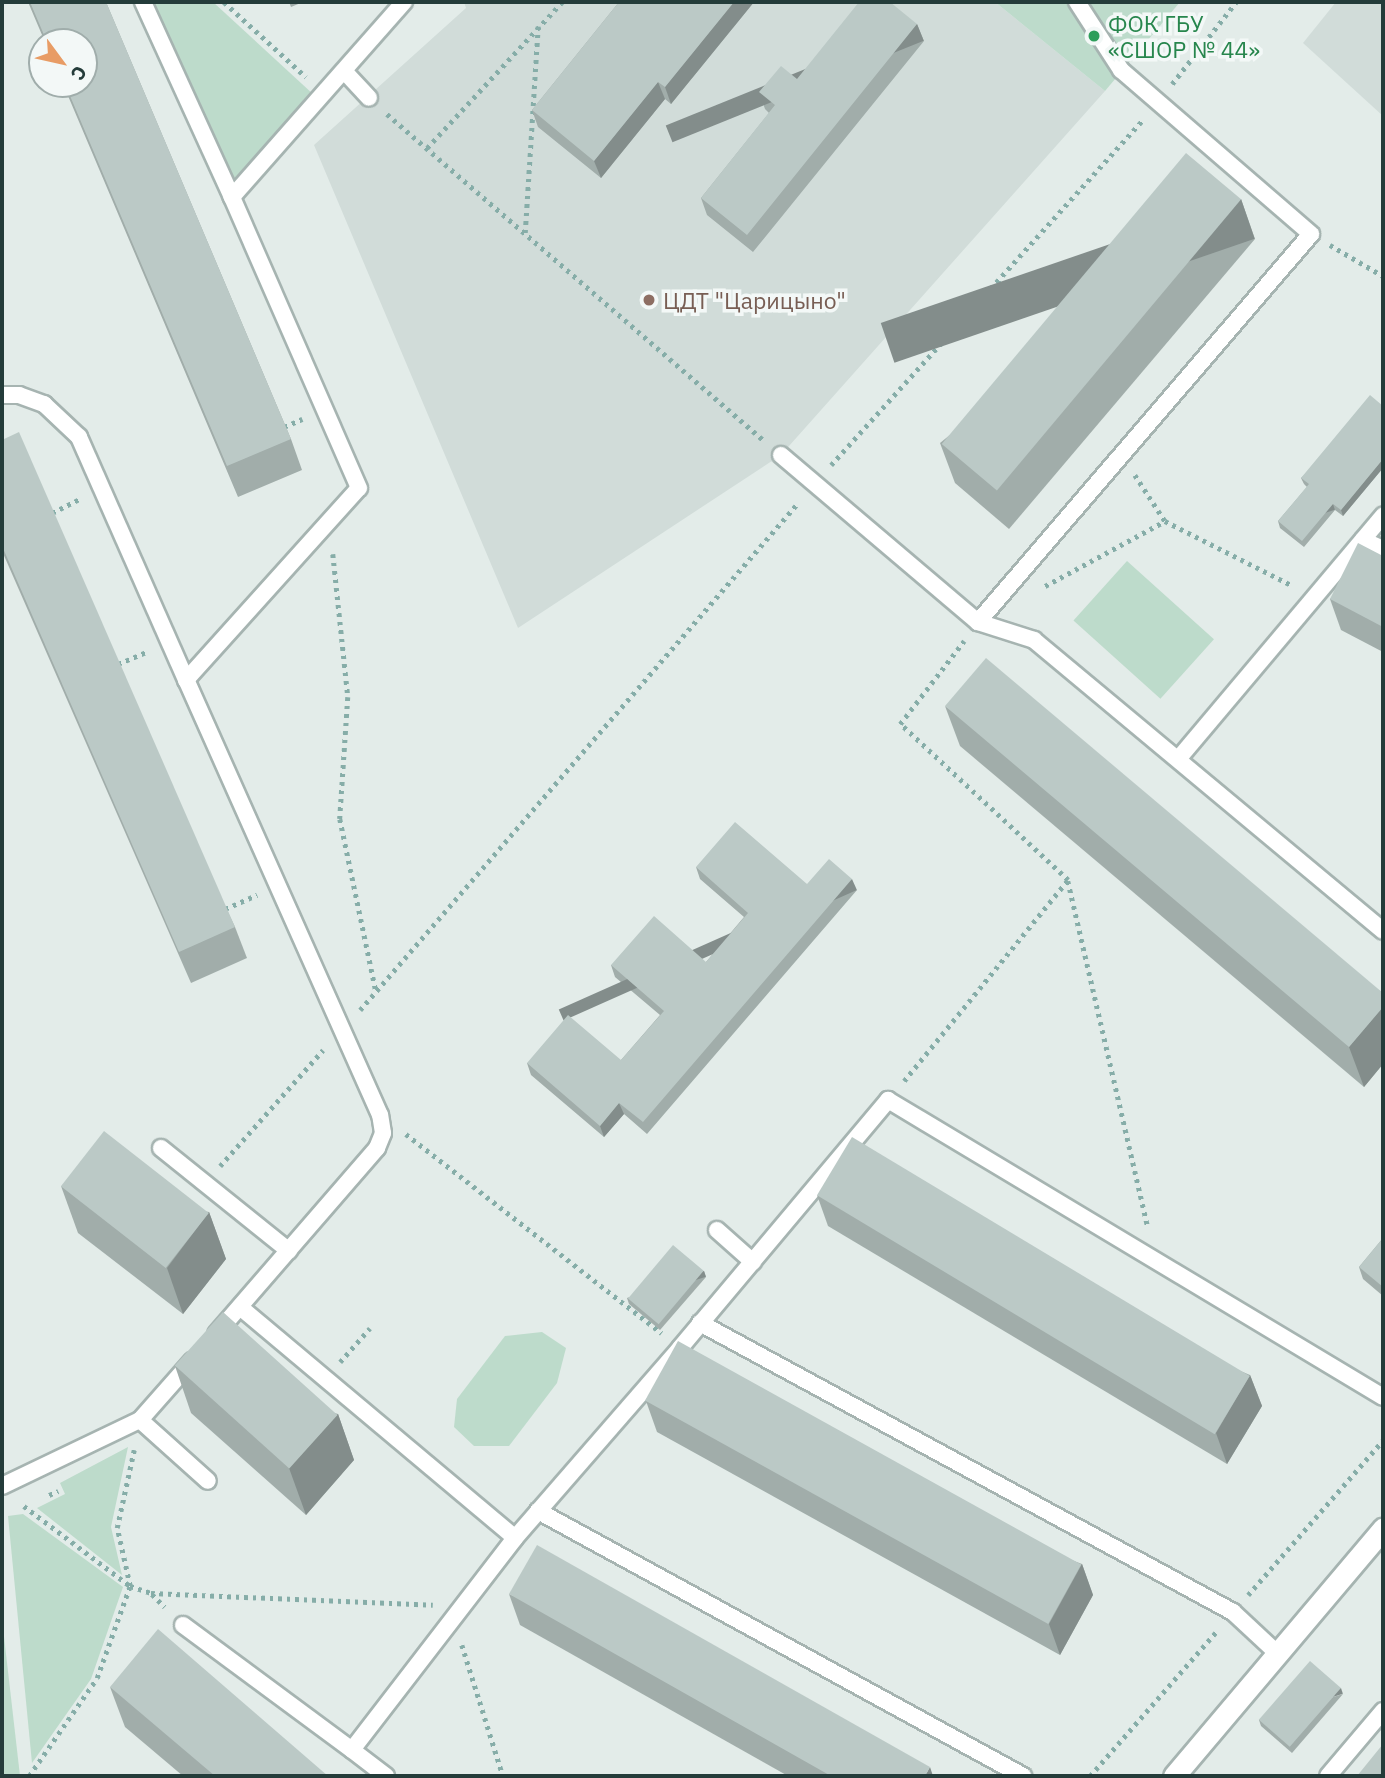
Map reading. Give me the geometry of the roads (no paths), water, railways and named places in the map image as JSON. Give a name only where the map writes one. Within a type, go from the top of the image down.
[{"type":"street","points":[[1174,1776],[1383,1529]]},
{"type":"lane","points":[[143,2],[232,197],[359,488],[186,680]]},
{"type":"lane","points":[[232,197],[404,2]]},
{"type":"lane","points":[[978,622],[1311,234],[1121,70],[1077,2]]},
{"type":"lane","points":[[345,72],[369,98]]},
{"type":"lane","points":[[2,395],[19,395],[44,404],[79,437],[380,1115],[383,1133],[377,1148],[240,1307],[145,1424],[2,1486]]},
{"type":"lane","points":[[781,455],[978,622],[1034,640],[1179,758],[1383,931]]},
{"type":"lane","points":[[1179,758],[1383,516]]},
{"type":"lane","points":[[1363,540],[1383,550]]},
{"type":"lane","points":[[352,1750],[515,1538],[680,1348],[888,1100],[1383,1397]]},
{"type":"lane","points":[[161,1148],[289,1251]]},
{"type":"lane","points":[[717,1230],[753,1262]]},
{"type":"lane","points":[[240,1307],[515,1538]]},
{"type":"lane","points":[[701,1323],[1233,1612],[1278,1654]]},
{"type":"lane","points":[[145,1424],[208,1482]]},
{"type":"lane","points":[[538,1511],[1023,1776]]},
{"type":"lane","points":[[183,1625],[386,1776]]},
{"type":"lane","points":[[1328,1776],[1383,1711]]},
{"type":"place","name":"ФОК ГБУ «СШОР № 44»","points":[[1094,36]]},
{"type":"place","name":"ЦДТ \"Царицыно\"","points":[[649,300]]}]
